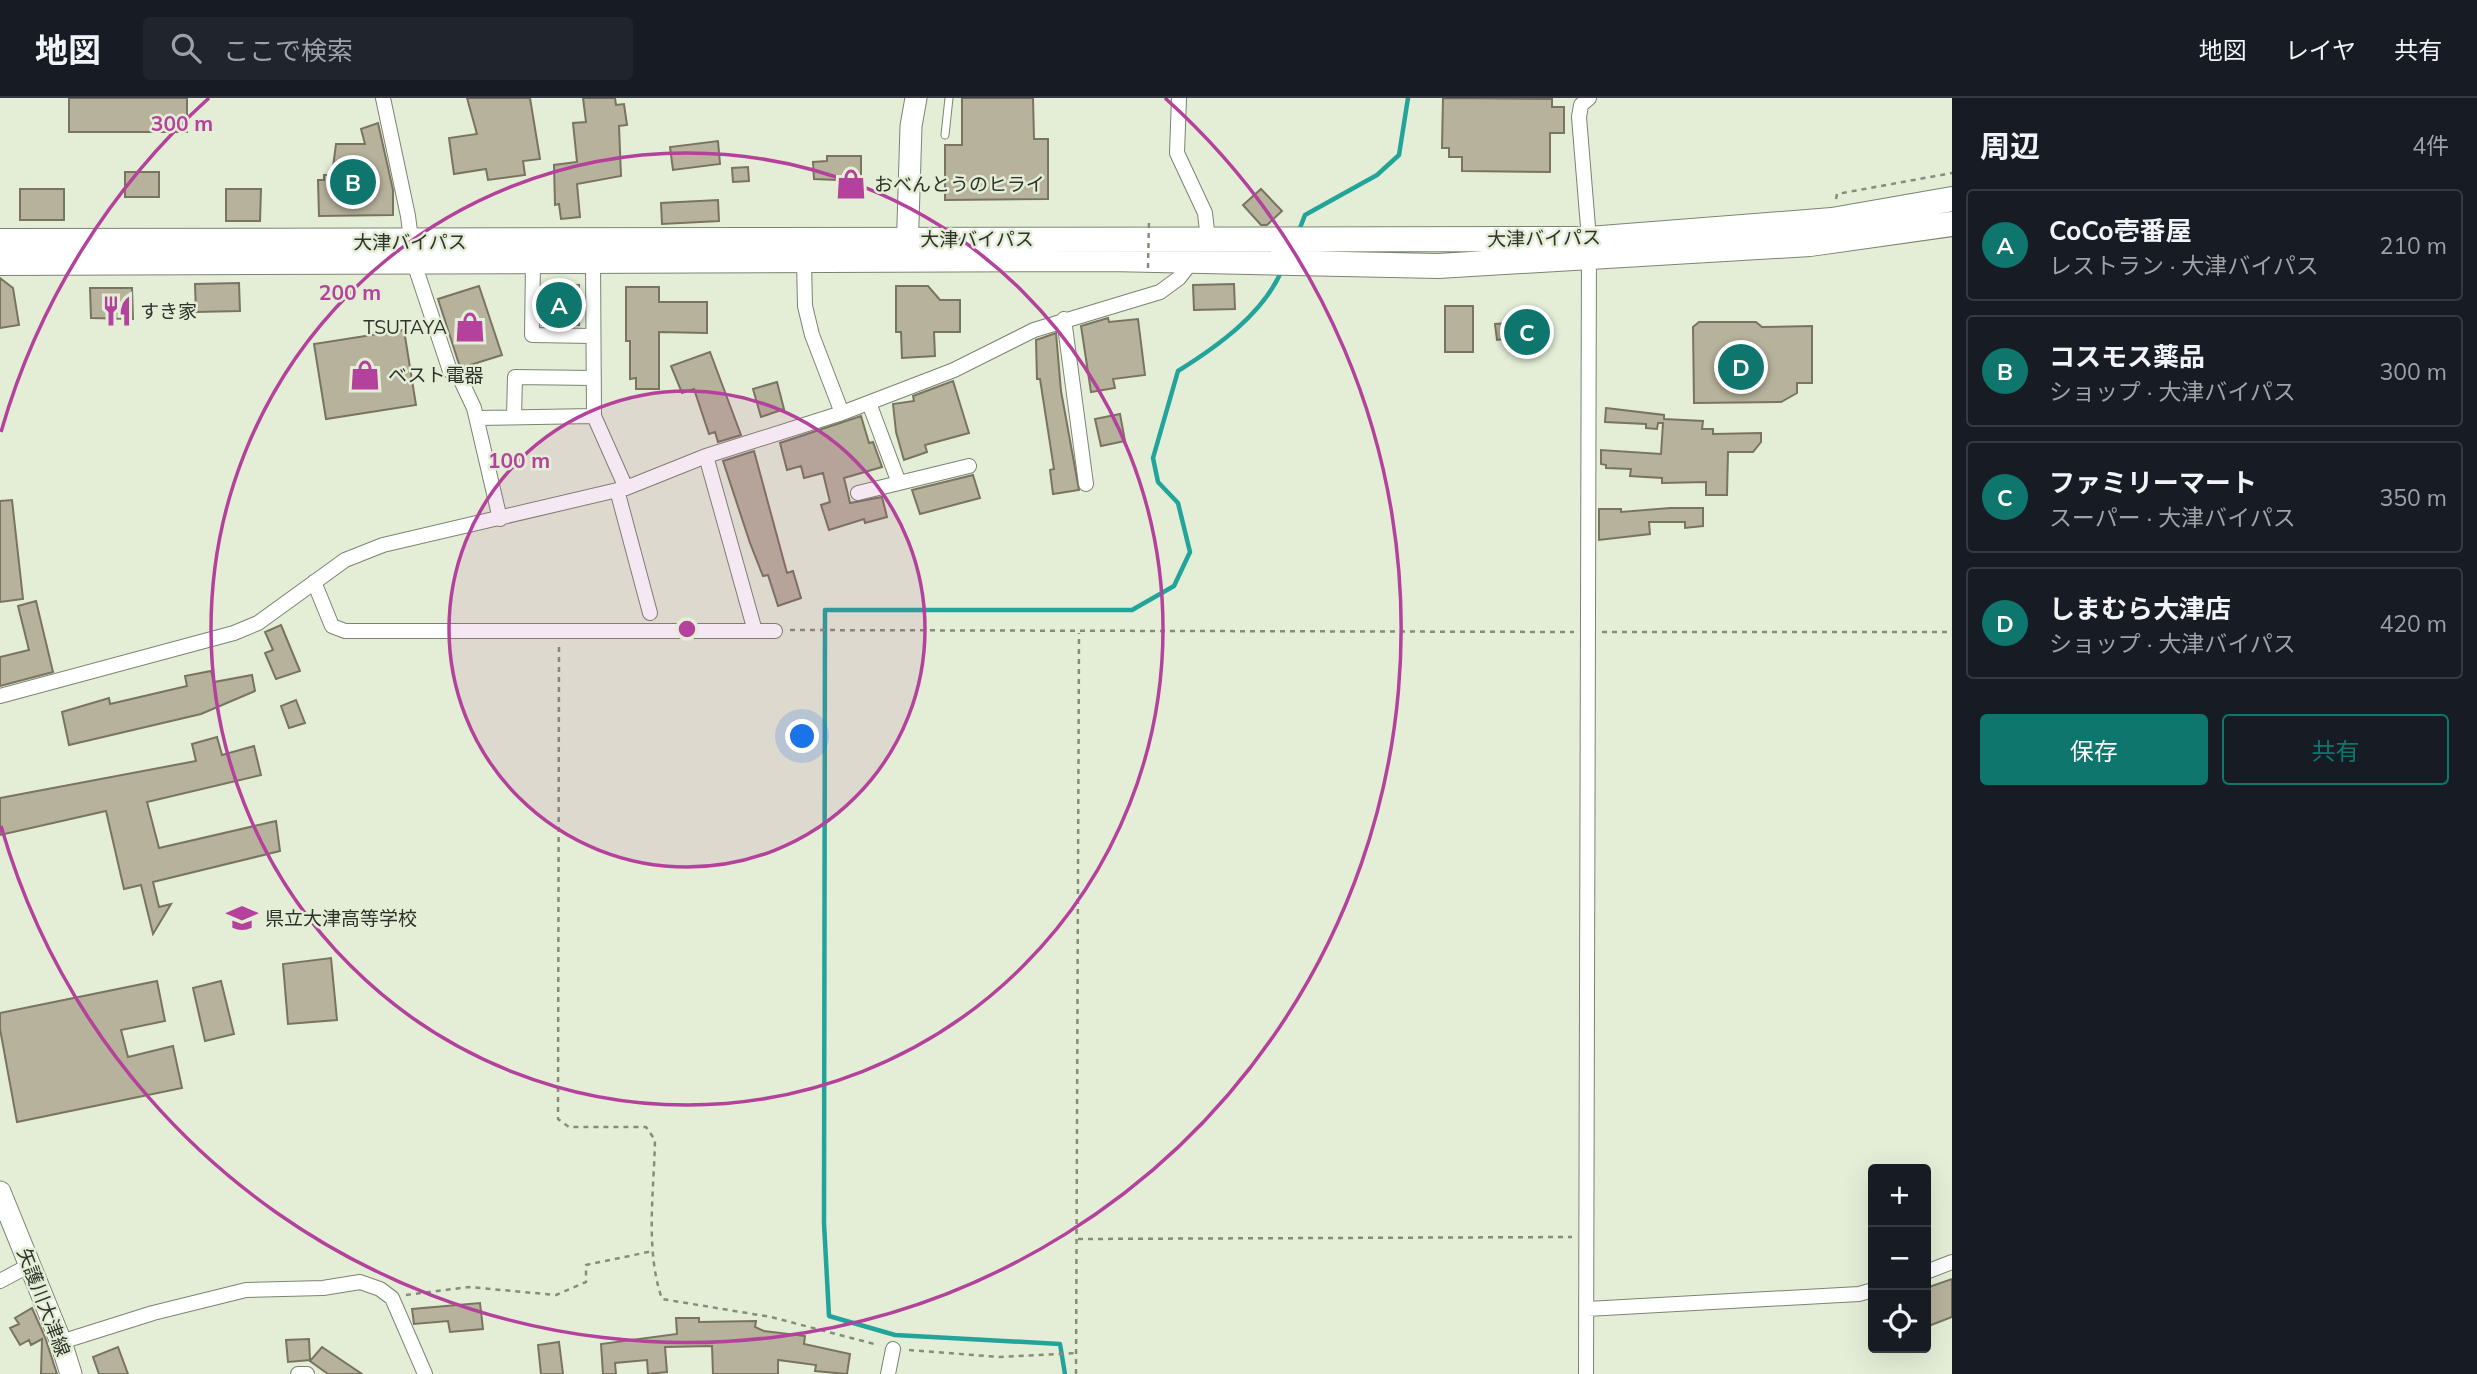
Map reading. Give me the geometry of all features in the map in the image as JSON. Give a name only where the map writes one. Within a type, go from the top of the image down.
[{"type":"highway","name":"大津バイパス","points":[[0,241],[413,252],[533,262],[804,261],[907,250],[1192,261],[1437,266],[1832,220],[1952,200]]},
{"type":"highway","name":"大津バイパス","points":[[0,263],[413,252],[907,250],[1208,240],[1589,249],[1810,244],[1952,224]]},
{"type":"main road","points":[[907,250],[912,126],[916,98]]},
{"type":"main road","name":"矢護川大津線","points":[[0,1192],[61,1342],[71,1374]]},
{"type":"street","points":[[383,98],[413,252],[450,371],[458,373],[477,418],[500,519]]},
{"type":"street","points":[[0,696],[234,634],[258,623],[345,560],[383,545],[621,489],[706,456],[869,403],[954,370],[1064,319],[1160,292],[1179,278],[1208,240],[1205,213],[1177,153],[1180,98]]},
{"type":"street","points":[[1586,1374],[1589,249],[1579,117],[1581,105],[1589,98]]},
{"type":"street","points":[[804,261],[805,306],[811,335],[842,413]]},
{"type":"street","points":[[533,262],[532,335],[593,335]]},
{"type":"street","points":[[593,262],[594,416],[621,489],[650,613]]},
{"type":"street","points":[[1064,319],[1086,484]]},
{"type":"street","points":[[514,417],[515,377],[594,378]]},
{"type":"street","points":[[869,403],[899,482]]},
{"type":"street","points":[[477,418],[594,416]]},
{"type":"street","points":[[706,456],[755,631]]},
{"type":"street","points":[[859,493],[968,466]]},
{"type":"street","points":[[314,582],[332,626],[345,631],[775,631]]},
{"type":"street","points":[[1931,1270],[1952,1262]]},
{"type":"street","points":[[0,1281],[30,1265]]},
{"type":"street","points":[[61,1342],[153,1313],[246,1290],[323,1289],[360,1282],[380,1289],[392,1298],[425,1374]]},
{"type":"street","points":[[1587,1309],[1868,1291]]},
{"type":"street","points":[[888,1374],[893,1349]]},
{"type":"street","points":[[298,1374],[307,1374]]},
{"type":"lane","points":[[945,135],[949,98]]},
{"type":"path","points":[[1832,220],[1837,194],[1952,173]]},
{"type":"path","points":[[1148,268],[1149,219]]},
{"type":"path","points":[[775,631],[1952,632]]},
{"type":"path","points":[[559,633],[558,1119],[569,1127],[646,1127],[654,1140],[653,1251],[656,1282],[662,1298],[771,1317],[893,1349],[999,1357],[1076,1353]]},
{"type":"path","points":[[1076,1374],[1079,633]]},
{"type":"path","points":[[1077,1239],[1586,1237]]},
{"type":"path","points":[[392,1298],[468,1287],[556,1295],[586,1282],[586,1265],[653,1251]]},
{"type":"building","points":[[69,98],[187,98],[187,132],[69,132]]},
{"type":"building","points":[[467,98],[530,98],[540,159],[523,161],[525,175],[488,180],[486,169],[454,174],[449,138],[477,134]]},
{"type":"building","points":[[583,98],[615,98],[616,105],[624,104],[627,125],[619,126],[621,176],[577,184],[580,217],[561,219],[559,204],[555,205],[554,165],[577,162],[573,123],[586,122]]},
{"type":"building","points":[[962,98],[1033,98],[1034,139],[1048,139],[1048,199],[945,200],[945,145],[962,145]]},
{"type":"building","points":[[1443,98],[1552,99],[1552,107],[1564,107],[1564,133],[1550,133],[1550,172],[1462,171],[1462,157],[1449,157],[1449,148],[1442,148]]},
{"type":"building","points":[[378,123],[393,190],[393,215],[319,216],[318,180],[324,180],[324,175],[332,175],[336,144],[365,144],[361,129]]},
{"type":"building","points":[[718,141],[720,164],[673,170],[670,147]]},
{"type":"building","points":[[827,156],[861,156],[861,181],[814,179],[813,162],[827,161]]},
{"type":"building","points":[[748,167],[749,181],[733,182],[732,168]]},
{"type":"building","points":[[125,172],[159,172],[159,197],[125,197]]},
{"type":"building","points":[[20,189],[64,189],[64,220],[20,220]]},
{"type":"building","points":[[226,189],[261,189],[260,221],[226,221]]},
{"type":"building","points":[[1261,189],[1282,211],[1267,225],[1261,225],[1243,205]]},
{"type":"building","points":[[718,200],[719,221],[662,224],[661,203]]},
{"type":"building","points":[[0,278],[13,288],[19,325],[0,328]]},
{"type":"building","points":[[239,283],[240,311],[196,312],[195,284]]},
{"type":"building","points":[[1234,284],[1235,309],[1194,310],[1193,285]]},
{"type":"building","points":[[579,285],[579,325],[542,325],[542,286]]},
{"type":"building","name":"TSUTAYA","points":[[479,286],[502,355],[464,367],[459,364],[438,299]]},
{"type":"building","points":[[896,286],[928,286],[940,300],[960,300],[960,332],[934,332],[935,356],[902,358],[901,332],[896,332]]},
{"type":"building","points":[[626,287],[659,287],[659,302],[707,302],[707,333],[659,332],[659,389],[636,389],[636,378],[630,379],[630,341],[626,341]]},
{"type":"building","points":[[90,288],[132,288],[133,319],[91,318]]},
{"type":"building","points":[[1445,306],[1473,306],[1473,352],[1445,352]]},
{"type":"building","points":[[1108,318],[1109,322],[1138,319],[1145,375],[1113,379],[1115,388],[1091,392],[1081,326]]},
{"type":"building","points":[[1699,322],[1756,322],[1762,327],[1812,326],[1812,383],[1797,383],[1797,393],[1781,402],[1694,403],[1693,327]]},
{"type":"building","points":[[1511,323],[1513,338],[1497,340],[1495,324]]},
{"type":"building","name":"ベスト電器","points":[[404,330],[416,405],[326,419],[314,344]]},
{"type":"building","points":[[1056,333],[1061,391],[1079,490],[1053,494],[1050,470],[1054,469],[1040,379],[1037,379],[1036,340]]},
{"type":"building","points":[[710,352],[741,435],[718,442],[715,432],[709,434],[694,389],[682,393],[671,366]]},
{"type":"building","points":[[953,381],[969,433],[925,445],[927,452],[904,460],[896,432],[893,404],[914,401],[913,396]]},
{"type":"building","points":[[777,382],[784,409],[761,417],[753,389]]},
{"type":"building","points":[[1606,408],[1664,415],[1664,419],[1703,421],[1702,429],[1713,429],[1713,434],[1761,433],[1761,442],[1753,452],[1728,452],[1727,495],[1706,495],[1706,482],[1662,483],[1662,478],[1630,476],[1631,469],[1606,468],[1606,465],[1601,464],[1601,450],[1661,454],[1663,423],[1658,423],[1657,429],[1646,428],[1646,424],[1605,422]]},
{"type":"building","points":[[1120,414],[1125,441],[1101,446],[1095,419]]},
{"type":"building","points":[[861,416],[869,443],[873,442],[882,467],[844,478],[850,503],[882,497],[887,517],[865,523],[864,519],[829,530],[821,505],[830,502],[823,473],[804,478],[801,466],[787,470],[780,443]]},
{"type":"building","points":[[754,451],[787,573],[793,571],[801,598],[778,606],[768,575],[763,576],[750,543],[723,461]]},
{"type":"building","points":[[973,475],[980,498],[920,514],[912,490]]},
{"type":"building","points":[[12,500],[23,599],[0,602],[0,501]]},
{"type":"building","points":[[1703,508],[1703,526],[1685,528],[1685,522],[1649,522],[1650,534],[1599,540],[1599,509],[1621,509],[1621,512]]},
{"type":"building","points":[[36,601],[53,672],[0,686],[0,657],[29,650],[18,606]]},
{"type":"building","points":[[281,625],[300,671],[276,679],[265,653],[273,650],[265,632]]},
{"type":"building","points":[[211,671],[214,682],[252,675],[255,691],[201,714],[69,745],[62,712],[109,698],[110,704],[187,686],[185,676]]},
{"type":"building","points":[[296,700],[305,723],[289,728],[281,706]]},
{"type":"building","points":[[217,737],[222,755],[254,746],[261,775],[147,802],[159,848],[276,821],[280,851],[153,882],[159,907],[171,904],[153,934],[141,885],[124,889],[106,811],[0,835],[0,798],[196,761],[192,744]]},
{"type":"building","points":[[331,958],[337,1020],[288,1024],[283,964]]},
{"type":"building","points":[[157,981],[165,1021],[121,1030],[128,1057],[173,1046],[182,1088],[17,1122],[0,1029],[0,1013]]},
{"type":"building","points":[[221,981],[234,1034],[205,1041],[193,988]]},
{"type":"building","points":[[1952,1279],[1952,1317],[1931,1325],[1931,1290],[1931,1286]]},
{"type":"building","points":[[480,1303],[483,1329],[450,1332],[448,1321],[414,1324],[412,1309]]},
{"type":"building","points":[[32,1308],[57,1374],[41,1374],[42,1339],[31,1345],[29,1340],[20,1345],[10,1328],[19,1324],[15,1318]]},
{"type":"building","points":[[676,1318],[699,1318],[699,1322],[756,1321],[755,1327],[764,1331],[805,1336],[804,1344],[850,1354],[847,1374],[815,1371],[816,1365],[778,1360],[778,1374],[713,1374],[712,1346],[665,1347],[667,1372],[648,1374],[647,1360],[615,1363],[616,1374],[603,1374],[601,1344],[677,1334]]},
{"type":"building","points":[[309,1339],[310,1360],[288,1362],[286,1340]]},
{"type":"building","points":[[559,1342],[563,1374],[541,1374],[538,1345]]},
{"type":"building","points":[[118,1347],[128,1374],[99,1374],[93,1357]]},
{"type":"building","points":[[322,1347],[362,1374],[328,1374],[310,1361]]},
{"type":"waterway","points":[[1298,233],[1305,215],[1377,175],[1399,155],[1408,98]]},
{"type":"waterway","points":[[1065,1374],[1060,1344],[895,1335],[829,1316],[824,1223],[825,610],[1132,610],[1174,586],[1190,552],[1178,503],[1158,482],[1153,458],[1178,371],[1238,328],[1263,301],[1282,270]]},
{"type":"place","name":"コスモス薬品","points":[[353,182]]},
{"type":"place","name":"おべんとうのヒライ","points":[[851,184]]},
{"type":"place","name":"CoCo壱番屋","points":[[559,305]]},
{"type":"place","name":"すき家","points":[[117,311]]},
{"type":"place","name":"TSUTAYA","points":[[470,327]]},
{"type":"place","name":"ファミリーマート","points":[[1527,332]]},
{"type":"place","name":"しまむら大津店","points":[[1741,367]]},
{"type":"place","name":"ベスト電器","points":[[365,375]]},
{"type":"place","name":"県立大津高等学校","points":[[242,918]]}]
